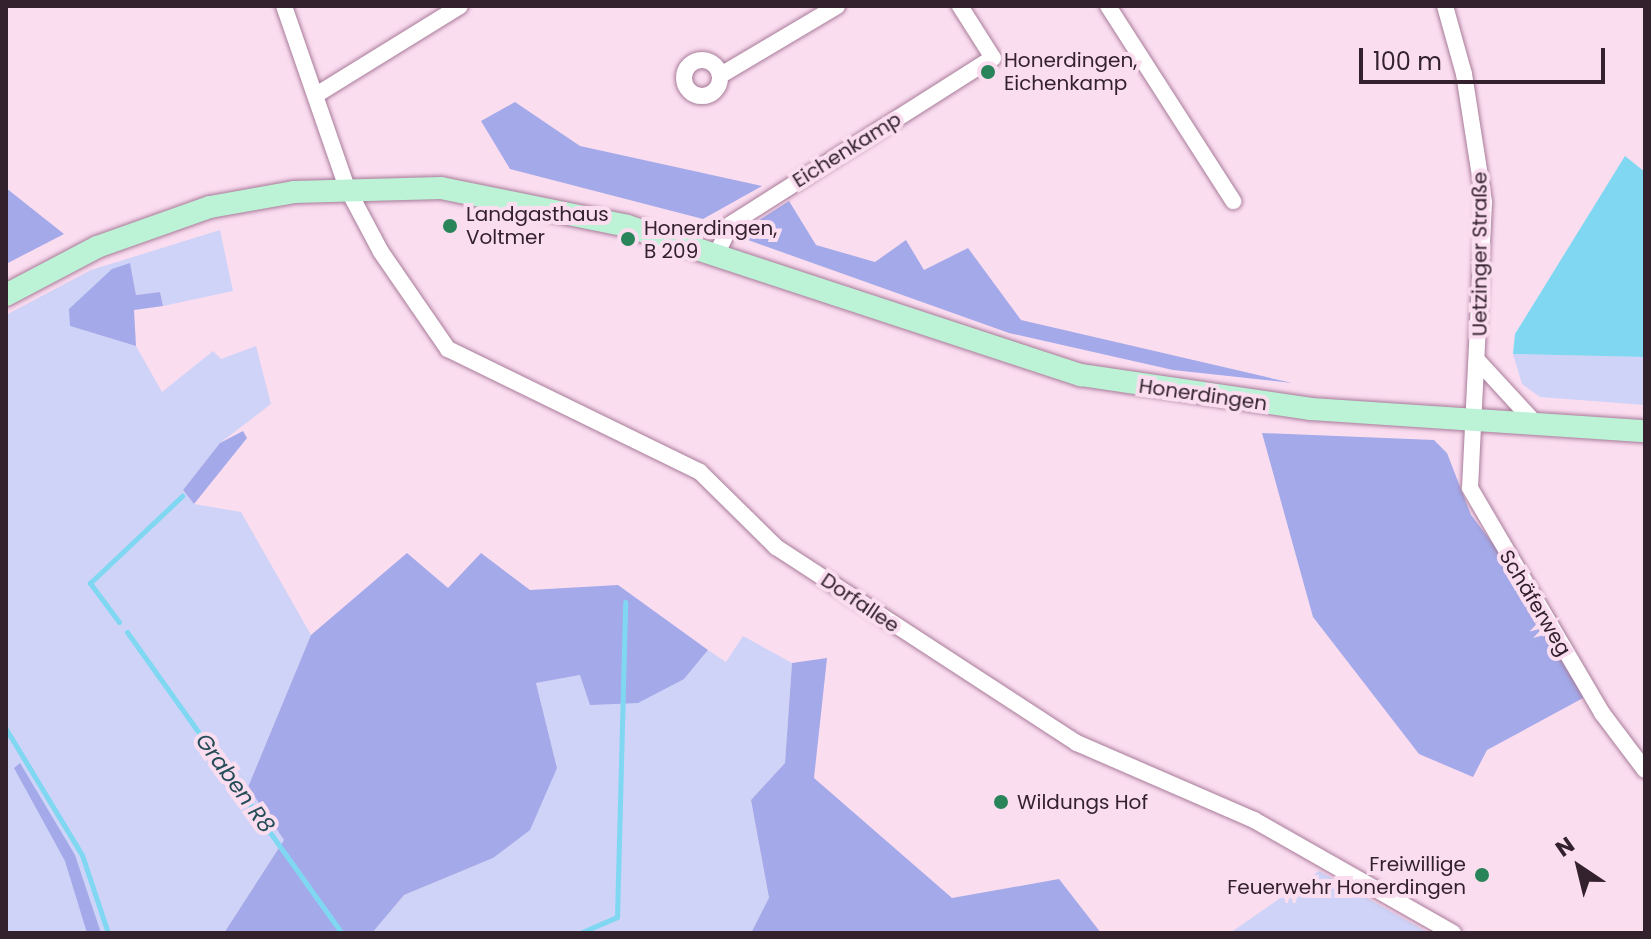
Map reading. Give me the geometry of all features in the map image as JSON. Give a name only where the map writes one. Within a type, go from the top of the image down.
[{"type":"main road","name":"Honerdingen","points":[[6,295],[97,247],[177,216],[252,198],[347,188],[441,188],[542,203],[716,255],[1081,375],[1311,409],[1645,431]]},
{"type":"street","name":"Dorfallee","points":[[284,6],[347,188],[381,252],[448,349],[468,363],[700,472],[776,547],[1077,743],[1254,820],[1453,933]]},
{"type":"street","points":[[316,95],[460,6]]},
{"type":"street","points":[[721,75],[837,6]]},
{"type":"street","name":"Eichenkamp","points":[[716,255],[731,224],[993,58],[960,6]]},
{"type":"street","points":[[1108,6],[1233,201]]},
{"type":"street","name":"Uetzinger Straße","points":[[1445,6],[1482,180],[1479,362],[1473,420]]},
{"type":"street","points":[[1479,362],[1536,424]]},
{"type":"street","name":"Schäferweg","points":[[1473,420],[1468,463],[1478,510],[1645,770]]},
{"type":"shaded area","points":[[515,102],[580,146],[762,186],[703,219],[510,169],[481,121]]},
{"type":"shaded area","points":[[1625,156],[1645,172],[1645,357],[1513,354],[1515,334]]},
{"type":"shaded area","points":[[6,188],[64,234],[6,264]]},
{"type":"shaded area","points":[[789,201],[816,245],[875,262],[906,240],[924,270],[968,248],[1021,320],[1292,383],[1173,370],[1009,333],[748,240],[753,224]]},
{"type":"shaded area","points":[[220,230],[233,291],[163,306],[160,292],[136,295],[130,264],[70,326],[136,346],[162,392],[213,351],[221,359],[256,346],[271,404],[220,443],[183,490],[194,504],[241,512],[311,635],[248,787],[284,840],[224,933],[6,933],[6,315],[91,270]]},
{"type":"shaded area","points":[[130,263],[136,295],[160,292],[163,306],[134,310],[136,346],[70,326],[69,309],[112,269]]},
{"type":"shaded area","points":[[1513,354],[1645,357],[1645,405],[1540,397],[1522,384]]},
{"type":"shaded area","points":[[243,431],[247,438],[194,504],[183,490],[220,443]]},
{"type":"shaded area","points":[[1262,433],[1434,440],[1447,453],[1471,515],[1545,612],[1534,613],[1585,697],[1487,750],[1473,777],[1419,754],[1313,617]]},
{"type":"shaded area","points":[[407,553],[448,588],[481,553],[530,590],[618,585],[708,650],[684,679],[638,703],[590,705],[580,675],[536,683],[557,768],[530,830],[493,858],[404,895],[372,933],[224,933],[284,840],[248,787],[311,635]]},
{"type":"shaded area","points":[[743,636],[792,663],[785,763],[751,800],[769,899],[751,933],[372,933],[404,895],[493,858],[557,768],[536,683],[580,675],[684,679],[708,650],[726,662]]},
{"type":"shaded area","points":[[827,658],[814,778],[952,898],[1059,879],[1101,933],[751,933],[769,898],[751,800],[785,763],[792,663]]},
{"type":"shaded area","points":[[20,763],[75,855],[101,933],[87,933],[65,861],[14,768]]},
{"type":"shaded area","points":[[1319,871],[1429,933],[1230,933]]},
{"type":"waterway","name":"Graben R8","points":[[119,622],[90,583],[182,496]]},
{"type":"waterway","points":[[580,933],[617,917],[625,602]]},
{"type":"waterway","name":"Graben R8","points":[[127,632],[342,933]]},
{"type":"waterway","points":[[6,729],[82,855],[108,933]]},
{"type":"place","name":"Honerdingen, Eichenkamp","points":[[988,72]]},
{"type":"place","name":"Landgasthaus Voltmer","points":[[450,226]]},
{"type":"place","name":"Honerdingen, B 209","points":[[628,239]]},
{"type":"place","name":"Wildungs Hof","points":[[1001,802]]},
{"type":"place","name":"Freiwillige Feuerwehr Honerdingen","points":[[1482,875]]}]
